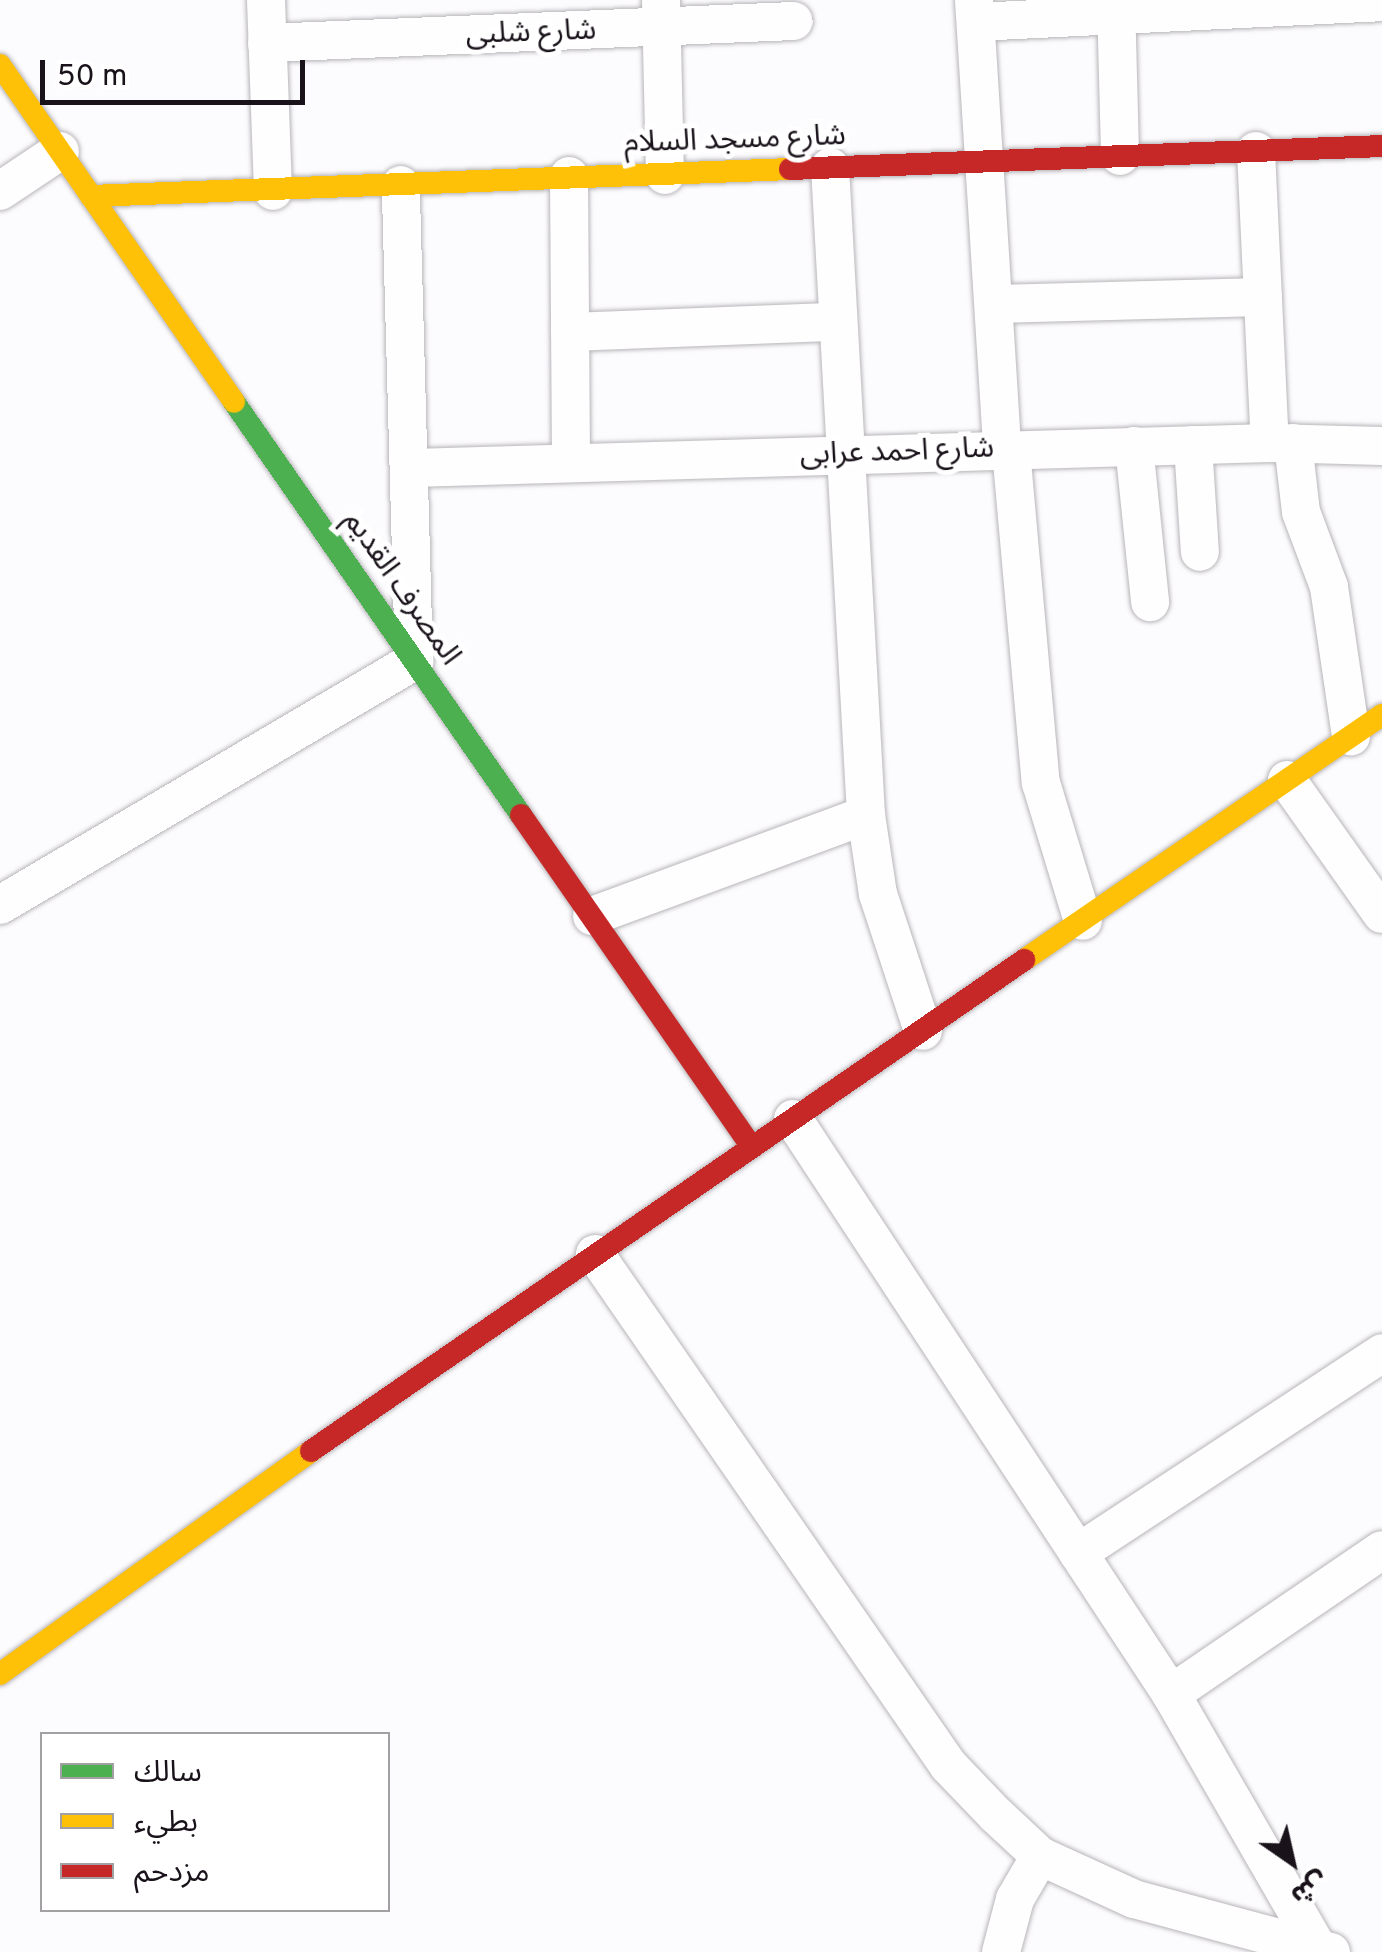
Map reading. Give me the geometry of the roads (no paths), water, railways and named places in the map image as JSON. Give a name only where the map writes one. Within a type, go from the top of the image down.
[{"type":"street","points":[[266,0],[274,191]]},
{"type":"street","points":[[1083,921],[1041,783],[994,304],[975,11],[1382,2]]},
{"type":"street","points":[[1117,8],[1120,156]]},
{"type":"street","points":[[661,14],[665,174]]},
{"type":"street","name":"شارع شلبى","points":[[267,44],[661,14],[794,22]]},
{"type":"street","name":"المصرف القديم","points":[[0,65],[752,1147]]},
{"type":"street","name":"شارع مسجد السلام","points":[[91,196],[1382,146]]},
{"type":"street","points":[[0,191],[60,151]]},
{"type":"street","points":[[1256,151],[1263,297],[1281,443],[1329,587],[1351,736]]},
{"type":"street","points":[[830,167],[842,455],[866,815],[878,894],[923,1030]]},
{"type":"street","points":[[569,176],[571,463]]},
{"type":"street","points":[[0,904],[414,661],[412,468],[401,185]]},
{"type":"street","points":[[994,304],[1263,297]]},
{"type":"street","points":[[570,332],[836,322]]},
{"type":"street","points":[[1193,445],[1200,552]]},
{"type":"street","points":[[1134,446],[1150,602]]},
{"type":"street","name":"شارع احمد عرابى","points":[[412,468],[1134,446],[1382,446]]},
{"type":"street","points":[[0,1674],[594,1254],[1382,715]]},
{"type":"street","points":[[1287,780],[1382,914]]},
{"type":"street","points":[[592,916],[866,815]]},
{"type":"street","points":[[793,1119],[1171,1694],[1325,1950]]},
{"type":"street","points":[[594,1254],[948,1765],[1040,1856],[1134,1899],[1325,1950]]},
{"type":"street","points":[[1078,1553],[1382,1353]]},
{"type":"street","points":[[1171,1694],[1382,1550]]},
{"type":"street","points":[[1001,1952],[1014,1899],[1040,1856]]}]
